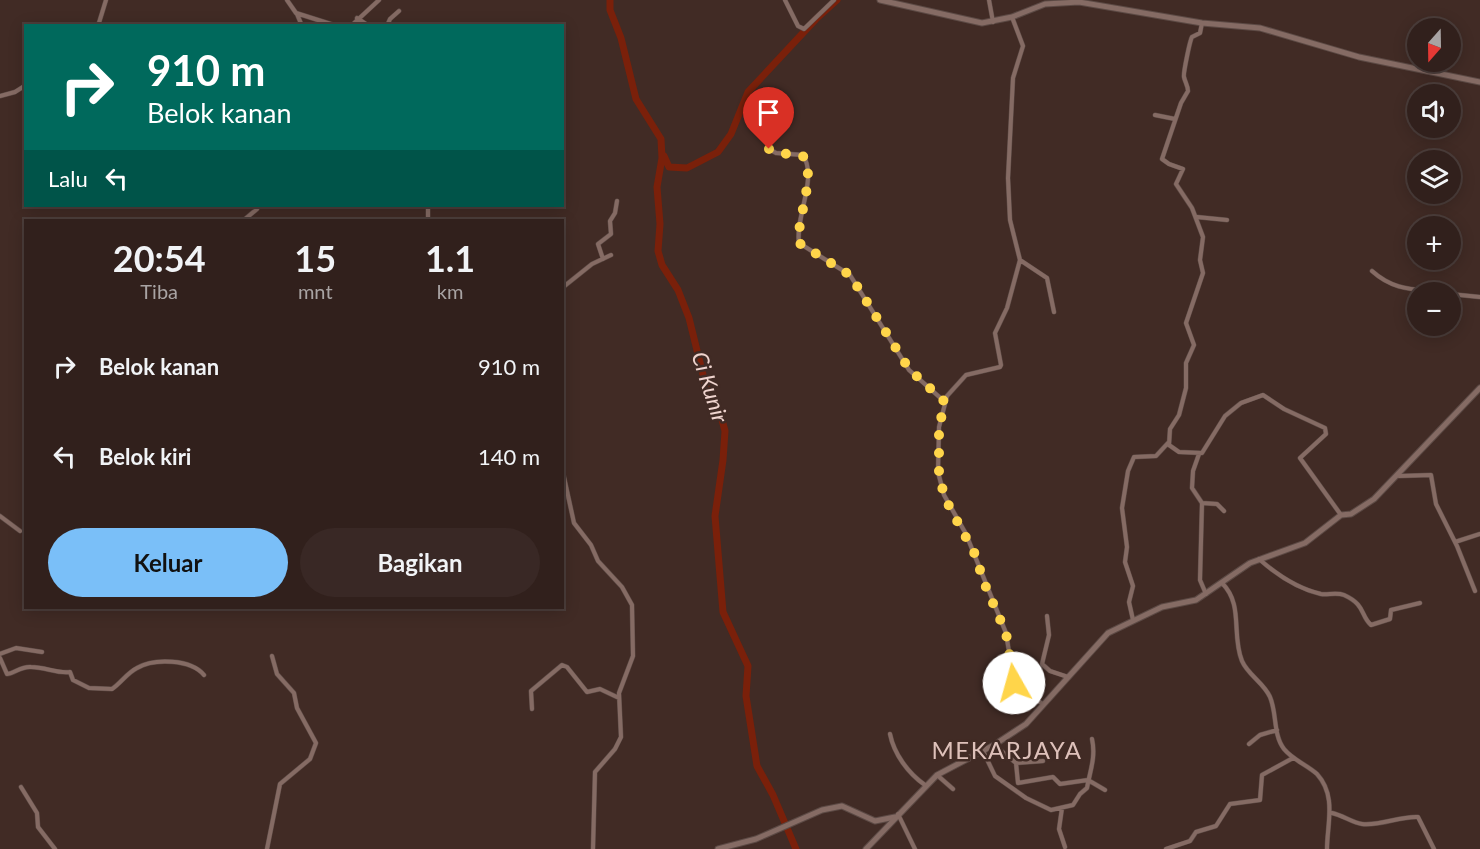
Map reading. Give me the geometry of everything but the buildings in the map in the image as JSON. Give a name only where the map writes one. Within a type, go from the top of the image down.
[{"type":"street","points":[[99,24],[106,0]]},
{"type":"street","points":[[287,0],[301,24]]},
{"type":"street","points":[[352,24],[379,0]]},
{"type":"street","points":[[785,0],[798,26],[804,29],[834,0]]},
{"type":"street","points":[[880,0],[970,21],[993,22],[1045,4],[1079,1],[1202,23],[1260,28],[1359,57],[1480,82]]},
{"type":"street","points":[[989,0],[993,22]]},
{"type":"street","points":[[388,24],[399,11]]},
{"type":"street","points":[[296,14],[330,24]]},
{"type":"street","points":[[1012,17],[1023,46],[1012,86],[1008,188],[1010,220],[1020,260],[1007,308],[995,333],[1000,367],[966,375],[951,390],[945,402],[937,451],[938,472],[944,495],[970,542],[985,587],[1006,633],[1014,683],[1027,695],[1043,704]]},
{"type":"street","points":[[357,18],[366,24]]},
{"type":"street","points":[[1133,620],[1130,602],[1132,584],[1125,561],[1123,496],[1134,457],[1156,456],[1169,443],[1170,427],[1180,412],[1186,388],[1186,363],[1194,345],[1186,321],[1203,273],[1200,258],[1203,237],[1197,217],[1176,184],[1183,169],[1162,160],[1181,102],[1188,91],[1184,73],[1189,55],[1189,44],[1192,37],[1200,33],[1202,23]]},
{"type":"street","points":[[0,96],[15,92],[24,86]]},
{"type":"street","points":[[1155,116],[1175,119]]},
{"type":"street","points":[[769,149],[776,153],[802,155],[808,164],[809,178],[801,211],[799,243],[850,275],[909,369],[945,402]]},
{"type":"street","points":[[603,259],[598,244],[611,234],[610,221],[615,213],[617,201]]},
{"type":"street","points":[[245,219],[257,209],[254,207]]},
{"type":"street","points":[[1197,217],[1227,220]]},
{"type":"street","points":[[564,287],[611,255]]},
{"type":"street","points":[[1020,260],[1047,278],[1054,312]]},
{"type":"street","points":[[1372,271],[1385,282],[1407,289]]},
{"type":"street","points":[[1461,295],[1480,297]]},
{"type":"street","points":[[866,849],[937,775],[994,745],[1026,724],[1100,640],[1133,620],[1162,607],[1188,604],[1259,559],[1305,543],[1341,515],[1351,514],[1374,499],[1399,476],[1480,388]]},
{"type":"street","points":[[1207,594],[1200,580],[1202,503],[1192,488],[1193,471],[1199,454],[1204,451],[1225,416],[1241,404],[1263,395],[1284,409],[1325,428],[1326,434],[1299,458],[1341,515]]},
{"type":"street","points":[[1169,443],[1176,451],[1199,454]]},
{"type":"street","points":[[1399,476],[1431,475],[1436,504],[1475,591]]},
{"type":"street","points":[[564,477],[574,523],[591,545],[598,561],[622,588],[632,605],[633,656],[620,687],[620,741],[595,772],[593,849]]},
{"type":"street","points":[[1202,503],[1217,504],[1224,511]]},
{"type":"street","points":[[0,516],[20,531]]},
{"type":"street","points":[[1455,542],[1480,534]]},
{"type":"street","points":[[1259,559],[1280,575],[1317,593],[1339,594],[1353,601],[1363,608],[1369,624],[1390,619],[1391,610],[1420,603]]},
{"type":"street","points":[[1222,583],[1235,603],[1237,640],[1242,661],[1270,698],[1279,740],[1293,758],[1316,773],[1321,780],[1332,813],[1327,849]]},
{"type":"street","points":[[1047,616],[1049,634],[1042,664],[1050,671],[1069,677]]},
{"type":"street","points":[[42,652],[16,648],[0,656],[7,674],[22,667],[51,668],[62,673],[70,672],[73,680],[89,688],[112,689],[135,668],[159,662],[188,666],[198,669],[204,675]]},
{"type":"street","points":[[267,849],[280,784],[310,759],[316,743],[297,708],[294,693],[277,674],[272,656]]},
{"type":"street","points":[[532,709],[531,691],[561,665],[567,666],[587,692],[600,689],[619,698]]},
{"type":"street","points":[[1249,744],[1260,735],[1277,730]]},
{"type":"street","points":[[890,734],[895,750],[908,770],[925,785]]},
{"type":"street","points":[[983,751],[993,773],[1003,783],[1049,810],[1075,804],[1080,794],[1087,788],[1095,758],[1092,739]]},
{"type":"street","points":[[994,745],[1016,763],[1043,761]]},
{"type":"street","points":[[1166,849],[1190,841],[1196,832],[1213,828],[1230,804],[1260,800],[1262,775],[1293,758]]},
{"type":"street","points":[[1016,763],[1016,779],[1021,784],[1053,777],[1060,784],[1088,780],[1106,790]]},
{"type":"street","points":[[937,775],[953,789]]},
{"type":"street","points":[[21,787],[36,813],[38,827],[55,849]]},
{"type":"street","points":[[718,849],[756,839],[781,826],[822,810],[842,806],[875,821],[897,815]]},
{"type":"street","points":[[1062,808],[1059,829],[1065,847]]},
{"type":"street","points":[[1332,813],[1362,824],[1381,824],[1389,820],[1418,817],[1434,849]]},
{"type":"street","points":[[897,815],[915,849]]},
{"type":"waterway","name":"Ci Kunir","points":[[610,0],[610,10],[621,38],[636,99],[661,139],[662,158],[657,187],[660,224],[658,251],[662,265],[678,290],[689,318],[709,399],[721,416],[725,431],[715,516],[723,612],[748,666],[746,696],[757,766],[773,795],[796,849]]},
{"type":"waterway","points":[[664,156],[669,167],[687,168],[718,152],[731,134],[748,92],[816,19],[837,0]]},
{"type":"district","name":"MEKARJAYA","points":[[1007,751]]},
{"type":"route","points":[[769,149],[776,153],[802,155],[808,164],[809,178],[801,211],[799,243],[850,275],[903,362],[914,376],[945,402],[939,427],[937,451],[939,479],[948,504],[977,558],[982,578],[1006,633],[1014,683]]}]
